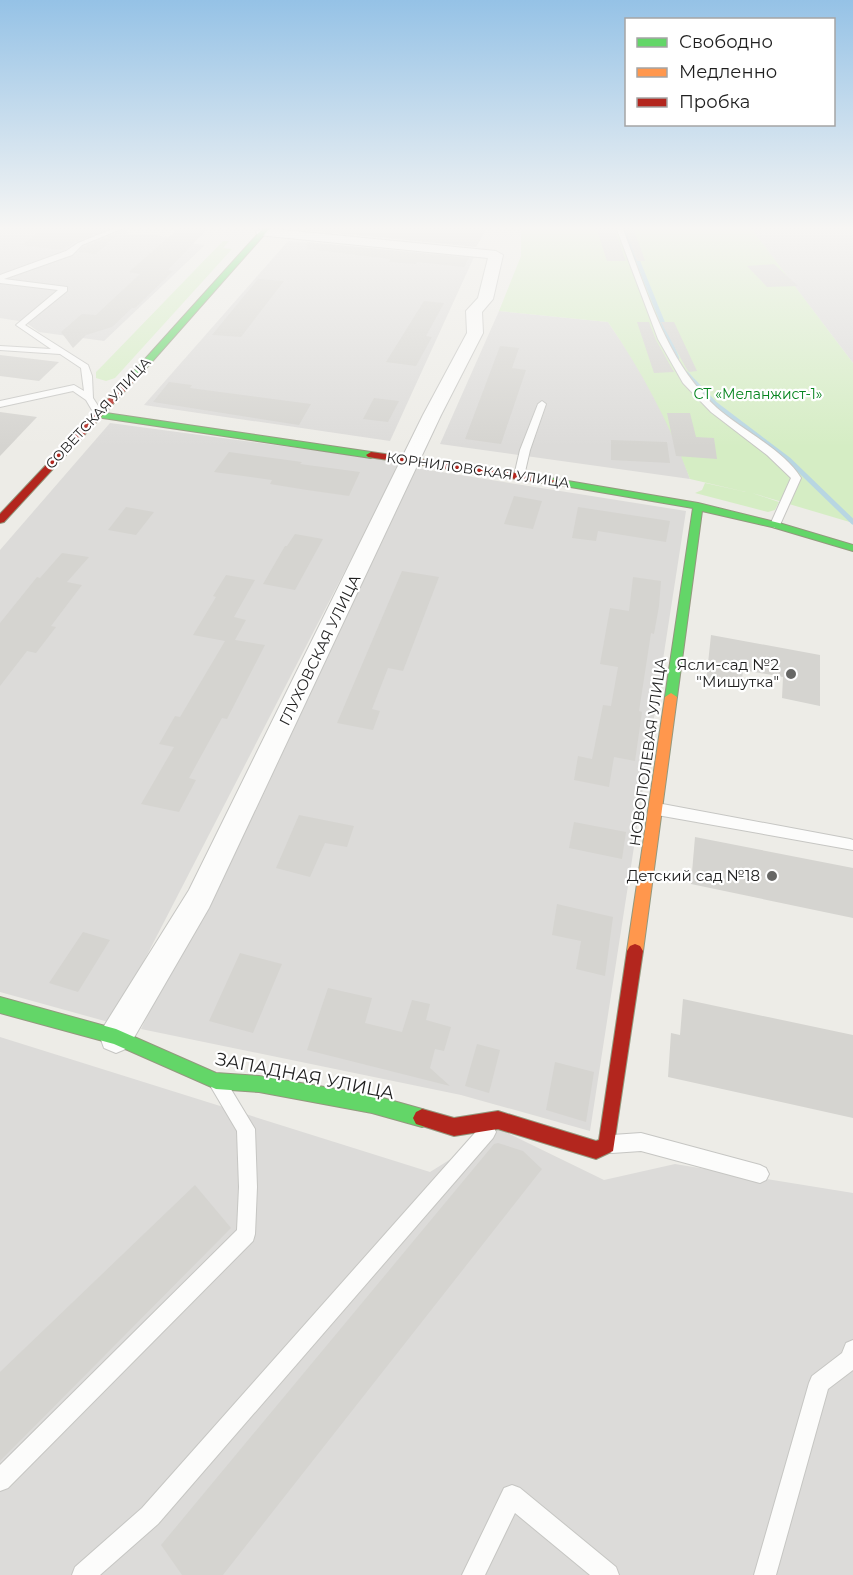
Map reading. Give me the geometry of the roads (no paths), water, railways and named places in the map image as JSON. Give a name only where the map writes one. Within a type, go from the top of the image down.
[{"type":"street","name":"СОВЕТСКАЯ УЛИЦА","points":[[0,519],[99,415],[201,300]]},
{"type":"street","name":"ГЛУХОВСКАЯ УЛИЦА","points":[[116,1037],[199,899],[432,415],[475,333],[474,311],[484,300]]},
{"type":"street","name":"КОРНИЛОВСКАЯ УЛИЦА","points":[[99,415],[519,476],[698,506],[853,548]]},
{"type":"street","name":"НОВОПОЛЕВАЯ УЛИЦА","points":[[607,1145],[657,809],[698,506]]},
{"type":"street","name":"ЗАПАДНАЯ УЛИЦА","points":[[0,1005],[116,1037],[216,1081],[259,1084],[372,1104],[454,1127],[498,1120],[596,1150],[607,1145]]},
{"type":"lane","points":[[50,300],[20,325],[87,371],[89,398]]},
{"type":"lane","points":[[648,300],[662,339],[686,381],[714,411],[770,453],[796,478],[775,525]]},
{"type":"lane","points":[[0,348],[62,352]]},
{"type":"lane","points":[[0,404],[74,388],[89,398],[99,415]]},
{"type":"lane","points":[[519,476],[525,450],[542,404]]},
{"type":"lane","points":[[657,809],[850,845]]},
{"type":"lane","points":[[0,1480],[246,1234],[248,1186],[246,1129],[216,1081]]},
{"type":"lane","points":[[83,1575],[150,1516],[498,1120]]},
{"type":"lane","points":[[607,1145],[641,1142],[760,1174]]},
{"type":"lane","points":[[765,1575],[819,1383],[850,1359],[853,1350]]},
{"type":"lane","points":[[473,1575],[512,1496],[608,1575]]},
{"type":"waterway","points":[[654,300],[677,358]]},
{"type":"waterway","points":[[687,374],[696,384]]},
{"type":"waterway","points":[[694,382],[715,404],[789,460],[853,522]]},
{"type":"place","name":"Ясли-сад №2 \"Мишутка\"","points":[[791,674]]},
{"type":"place","name":"Детский сад №18","points":[[772,876]]},
{"type":"park label","name":"СТ «Меланжист-1»","points":[[758,394]]}]
